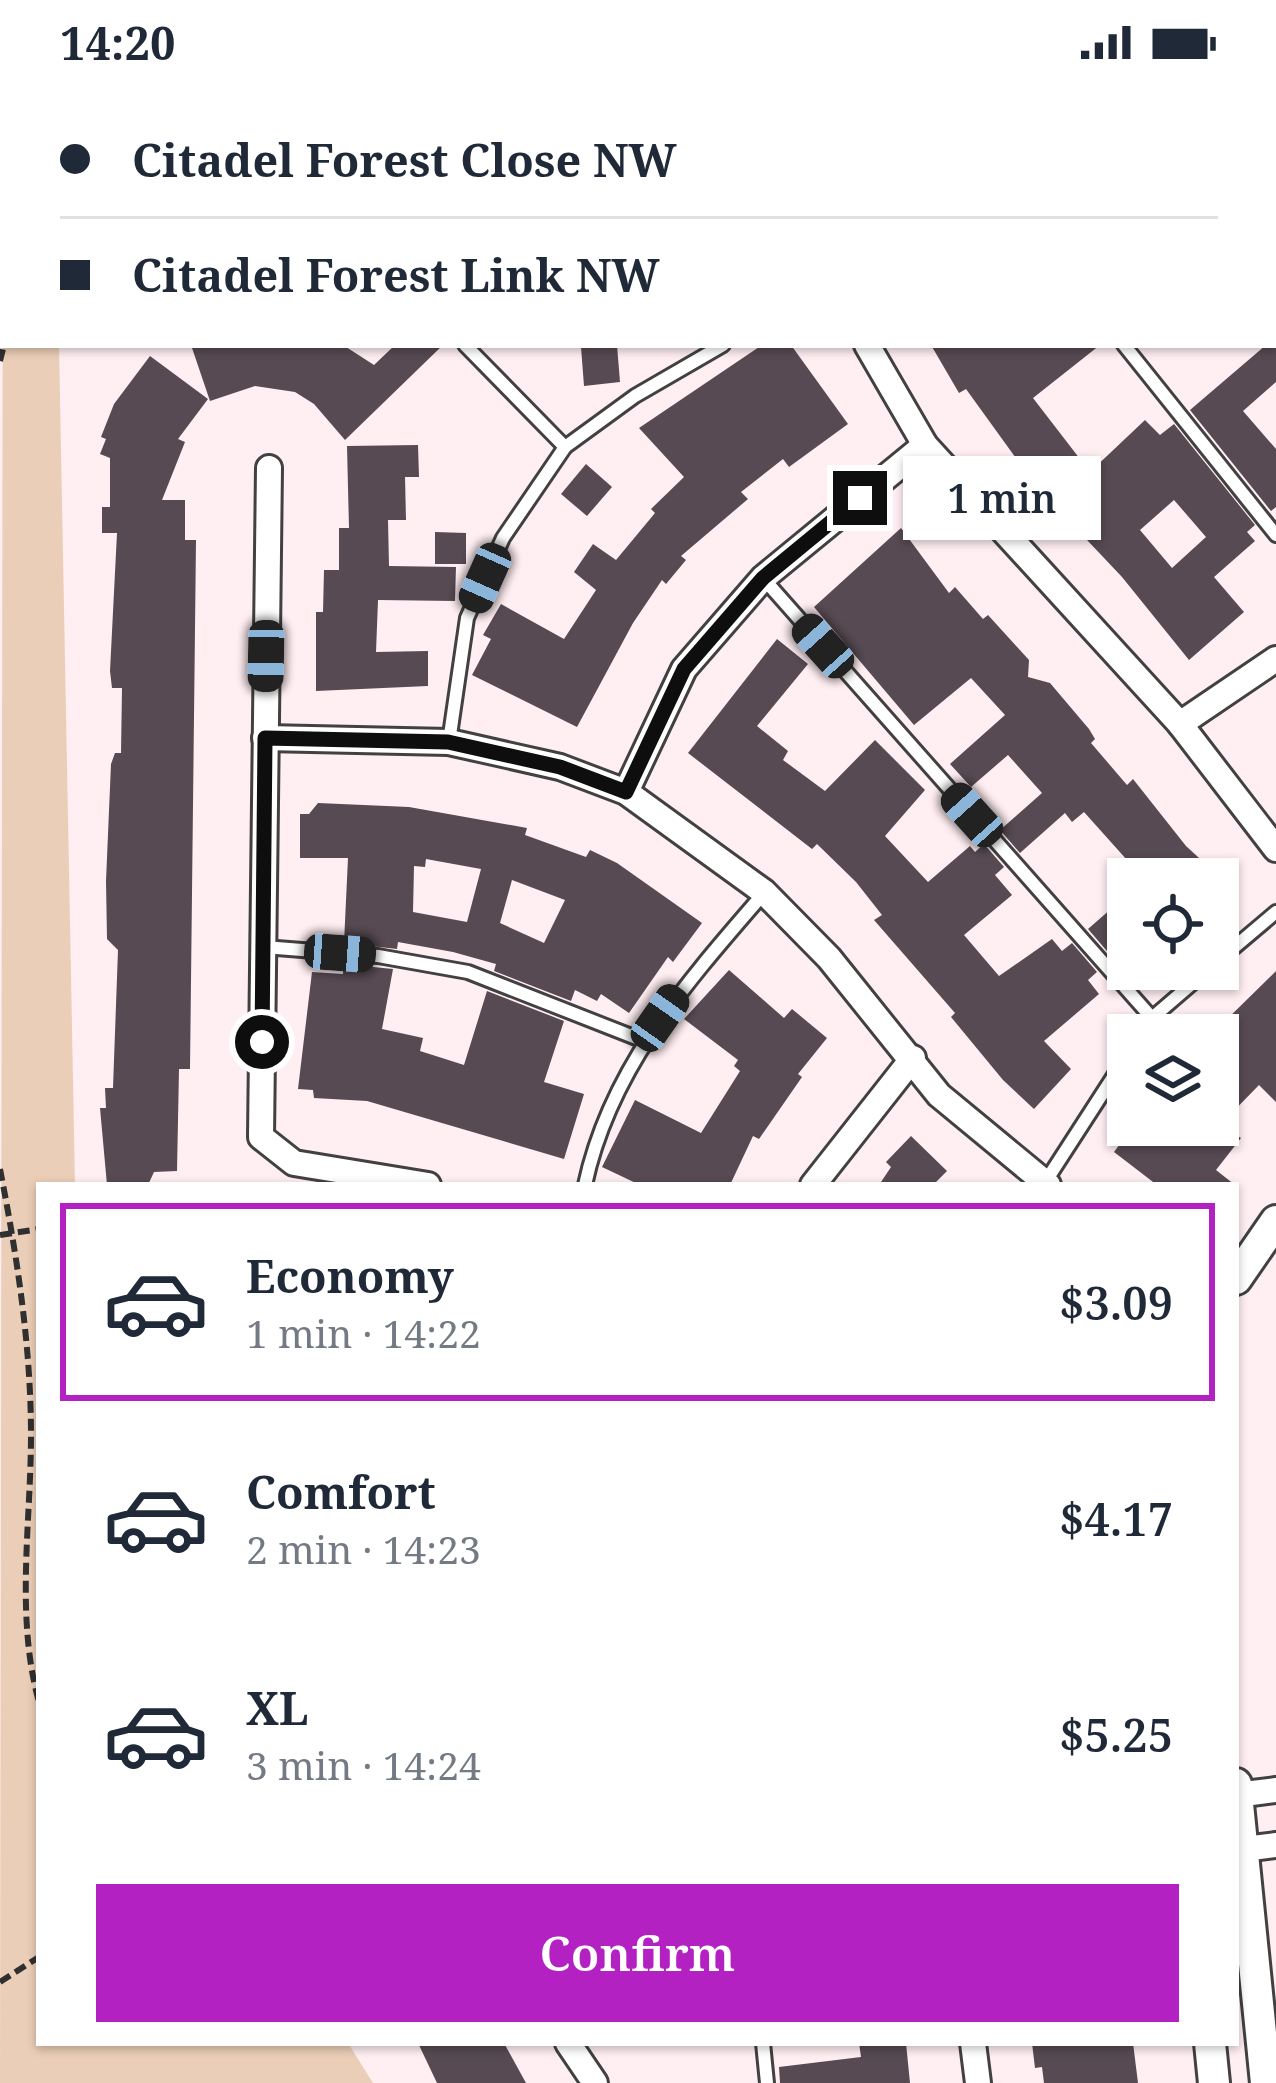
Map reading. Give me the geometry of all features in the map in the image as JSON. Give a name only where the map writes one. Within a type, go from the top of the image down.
[{"type":"street","points":[[869,348],[925,445],[1180,724],[1276,849]]},
{"type":"street","points":[[626,792],[684,669],[763,578],[925,445]]},
{"type":"street","points":[[269,468],[261,1137],[294,1163],[410,1182]]},
{"type":"street","points":[[1180,724],[1276,659]]},
{"type":"street","points":[[265,738],[448,742],[560,767],[626,792],[764,892],[913,1058],[939,1095],[1043,1182]]},
{"type":"street","points":[[815,1182],[913,1058]]},
{"type":"street","points":[[1239,1276],[1276,1221]]},
{"type":"street","points":[[1239,1795],[1276,1790]]},
{"type":"street","points":[[1266,2083],[1240,1849],[1276,1845]]},
{"type":"street","points":[[570,2046],[596,2083]]},
{"type":"street","points":[[973,2046],[978,2083]]},
{"type":"street","points":[[1210,2046],[1214,2083]]},
{"type":"lane","points":[[468,348],[565,447]]},
{"type":"lane","points":[[448,742],[467,618],[503,538],[565,447],[635,396],[718,348]]},
{"type":"lane","points":[[1126,348],[1276,535]]},
{"type":"lane","points":[[763,578],[1148,1014]]},
{"type":"lane","points":[[586,1182],[596,1131],[644,1041],[764,892]]},
{"type":"lane","points":[[1239,944],[1276,912]]},
{"type":"lane","points":[[263,947],[378,956],[468,972],[644,1041]]},
{"type":"lane","points":[[1157,1014],[1185,990]]},
{"type":"lane","points":[[1046,1182],[1107,1087]]},
{"type":"lane","points":[[763,2046],[767,2083]]},
{"type":"path","points":[[0,1169],[13,1232],[31,1432],[26,1612],[36,1681]]},
{"type":"path","points":[[0,1235],[36,1228]]},
{"type":"path","points":[[0,1982],[36,1959]]},
{"type":"shaded area","points":[[3,348],[59,348],[75,1182],[36,1182],[36,2046],[350,2046],[373,2083],[0,2083]]},
{"type":"building","points":[[192,348],[348,348],[374,365],[392,348],[440,348],[345,440],[314,404],[295,392],[255,386],[210,401]]},
{"type":"building","points":[[581,348],[617,348],[620,382],[584,386]]},
{"type":"building","points":[[758,348],[793,348],[848,424],[789,467],[783,459],[741,492],[748,499],[681,556],[686,560],[666,584],[662,580],[633,623],[577,727],[472,675],[491,639],[483,635],[501,604],[564,639],[596,590],[574,572],[593,544],[616,560],[655,513],[651,509],[684,477],[639,428]]},
{"type":"building","points":[[933,348],[1096,348],[1033,398],[1090,472],[1145,420],[1160,435],[1174,424],[1255,525],[1247,532],[1255,541],[1214,577],[1244,612],[1189,660],[1122,577],[1036,486],[966,389],[959,393]],"holes":[[[1174,500],[1206,537],[1172,568],[1140,530]]]},
{"type":"building","points":[[1262,348],[1276,348],[1276,382],[1243,411],[1276,449],[1276,507],[1271,511],[1190,410]]},
{"type":"building","points":[[150,356],[208,399],[178,439],[185,442],[162,500],[185,500],[185,540],[196,540],[190,1069],[179,1069],[177,1171],[154,1172],[149,1182],[107,1182],[100,1108],[106,1108],[105,1088],[113,1088],[118,950],[107,939],[106,881],[111,764],[115,753],[121,753],[122,688],[112,688],[110,671],[117,533],[102,533],[102,507],[110,507],[110,458],[100,454],[106,439],[101,437],[114,404]]},
{"type":"building","points":[[418,445],[419,477],[405,477],[406,520],[388,520],[389,566],[456,567],[455,601],[378,600],[376,652],[428,651],[428,686],[316,691],[316,612],[323,612],[324,570],[339,570],[339,528],[349,528],[347,446]]},
{"type":"building","points":[[586,464],[612,487],[587,516],[561,494]]},
{"type":"building","points":[[901,528],[949,593],[955,587],[983,619],[988,615],[1029,660],[1028,677],[1050,683],[1089,729],[1095,739],[1091,743],[1127,785],[1133,779],[1199,858],[1125,858],[1084,812],[1072,822],[1065,813],[1020,853],[1000,830],[1042,793],[1008,755],[971,787],[950,764],[1005,715],[971,678],[914,725],[814,607]]},
{"type":"building","points":[[435,532],[466,533],[466,564],[435,564]]},
{"type":"building","points":[[777,639],[808,664],[757,726],[788,751],[783,760],[825,791],[875,740],[925,790],[885,836],[928,882],[970,846],[975,852],[984,844],[1004,867],[995,875],[1012,895],[964,935],[999,976],[1052,939],[1062,951],[1072,943],[1097,972],[1088,980],[1099,994],[1044,1041],[1071,1069],[1034,1109],[1003,1080],[951,1017],[955,1013],[874,920],[882,915],[856,882],[817,844],[812,849],[688,753]]},
{"type":"building","points":[[318,803],[409,807],[527,828],[525,835],[586,857],[590,850],[617,863],[702,923],[673,962],[668,957],[629,1013],[601,994],[597,1001],[575,990],[571,1001],[494,971],[496,964],[453,952],[398,942],[397,949],[344,943],[348,858],[300,858],[300,814],[309,814]],"holes":[[[426,859],[481,869],[467,922],[413,912],[414,866],[425,867]],[[512,880],[565,900],[544,943],[500,923]]]},
{"type":"building","points":[[1107,912],[1107,951],[1088,929]]},
{"type":"building","points":[[343,964],[393,969],[382,1029],[423,1038],[420,1051],[464,1065],[487,991],[564,1021],[544,1082],[584,1094],[564,1159],[367,1101],[314,1098],[313,1090],[298,1089],[312,972],[343,974]]},
{"type":"building","points":[[729,970],[784,1018],[792,1009],[827,1038],[798,1074],[802,1077],[759,1139],[753,1136],[731,1182],[634,1182],[602,1167],[635,1100],[701,1133],[740,1071],[734,1066],[738,1060],[684,1019]]},
{"type":"building","points":[[1276,971],[1276,1102],[1259,1085],[1239,1106],[1239,1014],[1232,1014]]},
{"type":"building","points":[[911,1136],[947,1171],[936,1182],[881,1182],[891,1167],[886,1162]]},
{"type":"building","points":[[1118,1146],[1235,1146],[1216,1170],[1231,1182],[1153,1182],[1114,1152]]},
{"type":"building","points":[[419,2046],[506,2046],[526,2083],[437,2083]]},
{"type":"building","points":[[859,2046],[906,2046],[910,2083],[780,2083],[779,2067],[861,2057]]},
{"type":"building","points":[[1032,2046],[1133,2046],[1138,2083],[1044,2083],[1042,2067],[1035,2068]]},
{"type":"route","points":[[262,1042],[265,738],[448,742],[560,767],[626,792],[684,669],[763,578],[860,498]]}]
